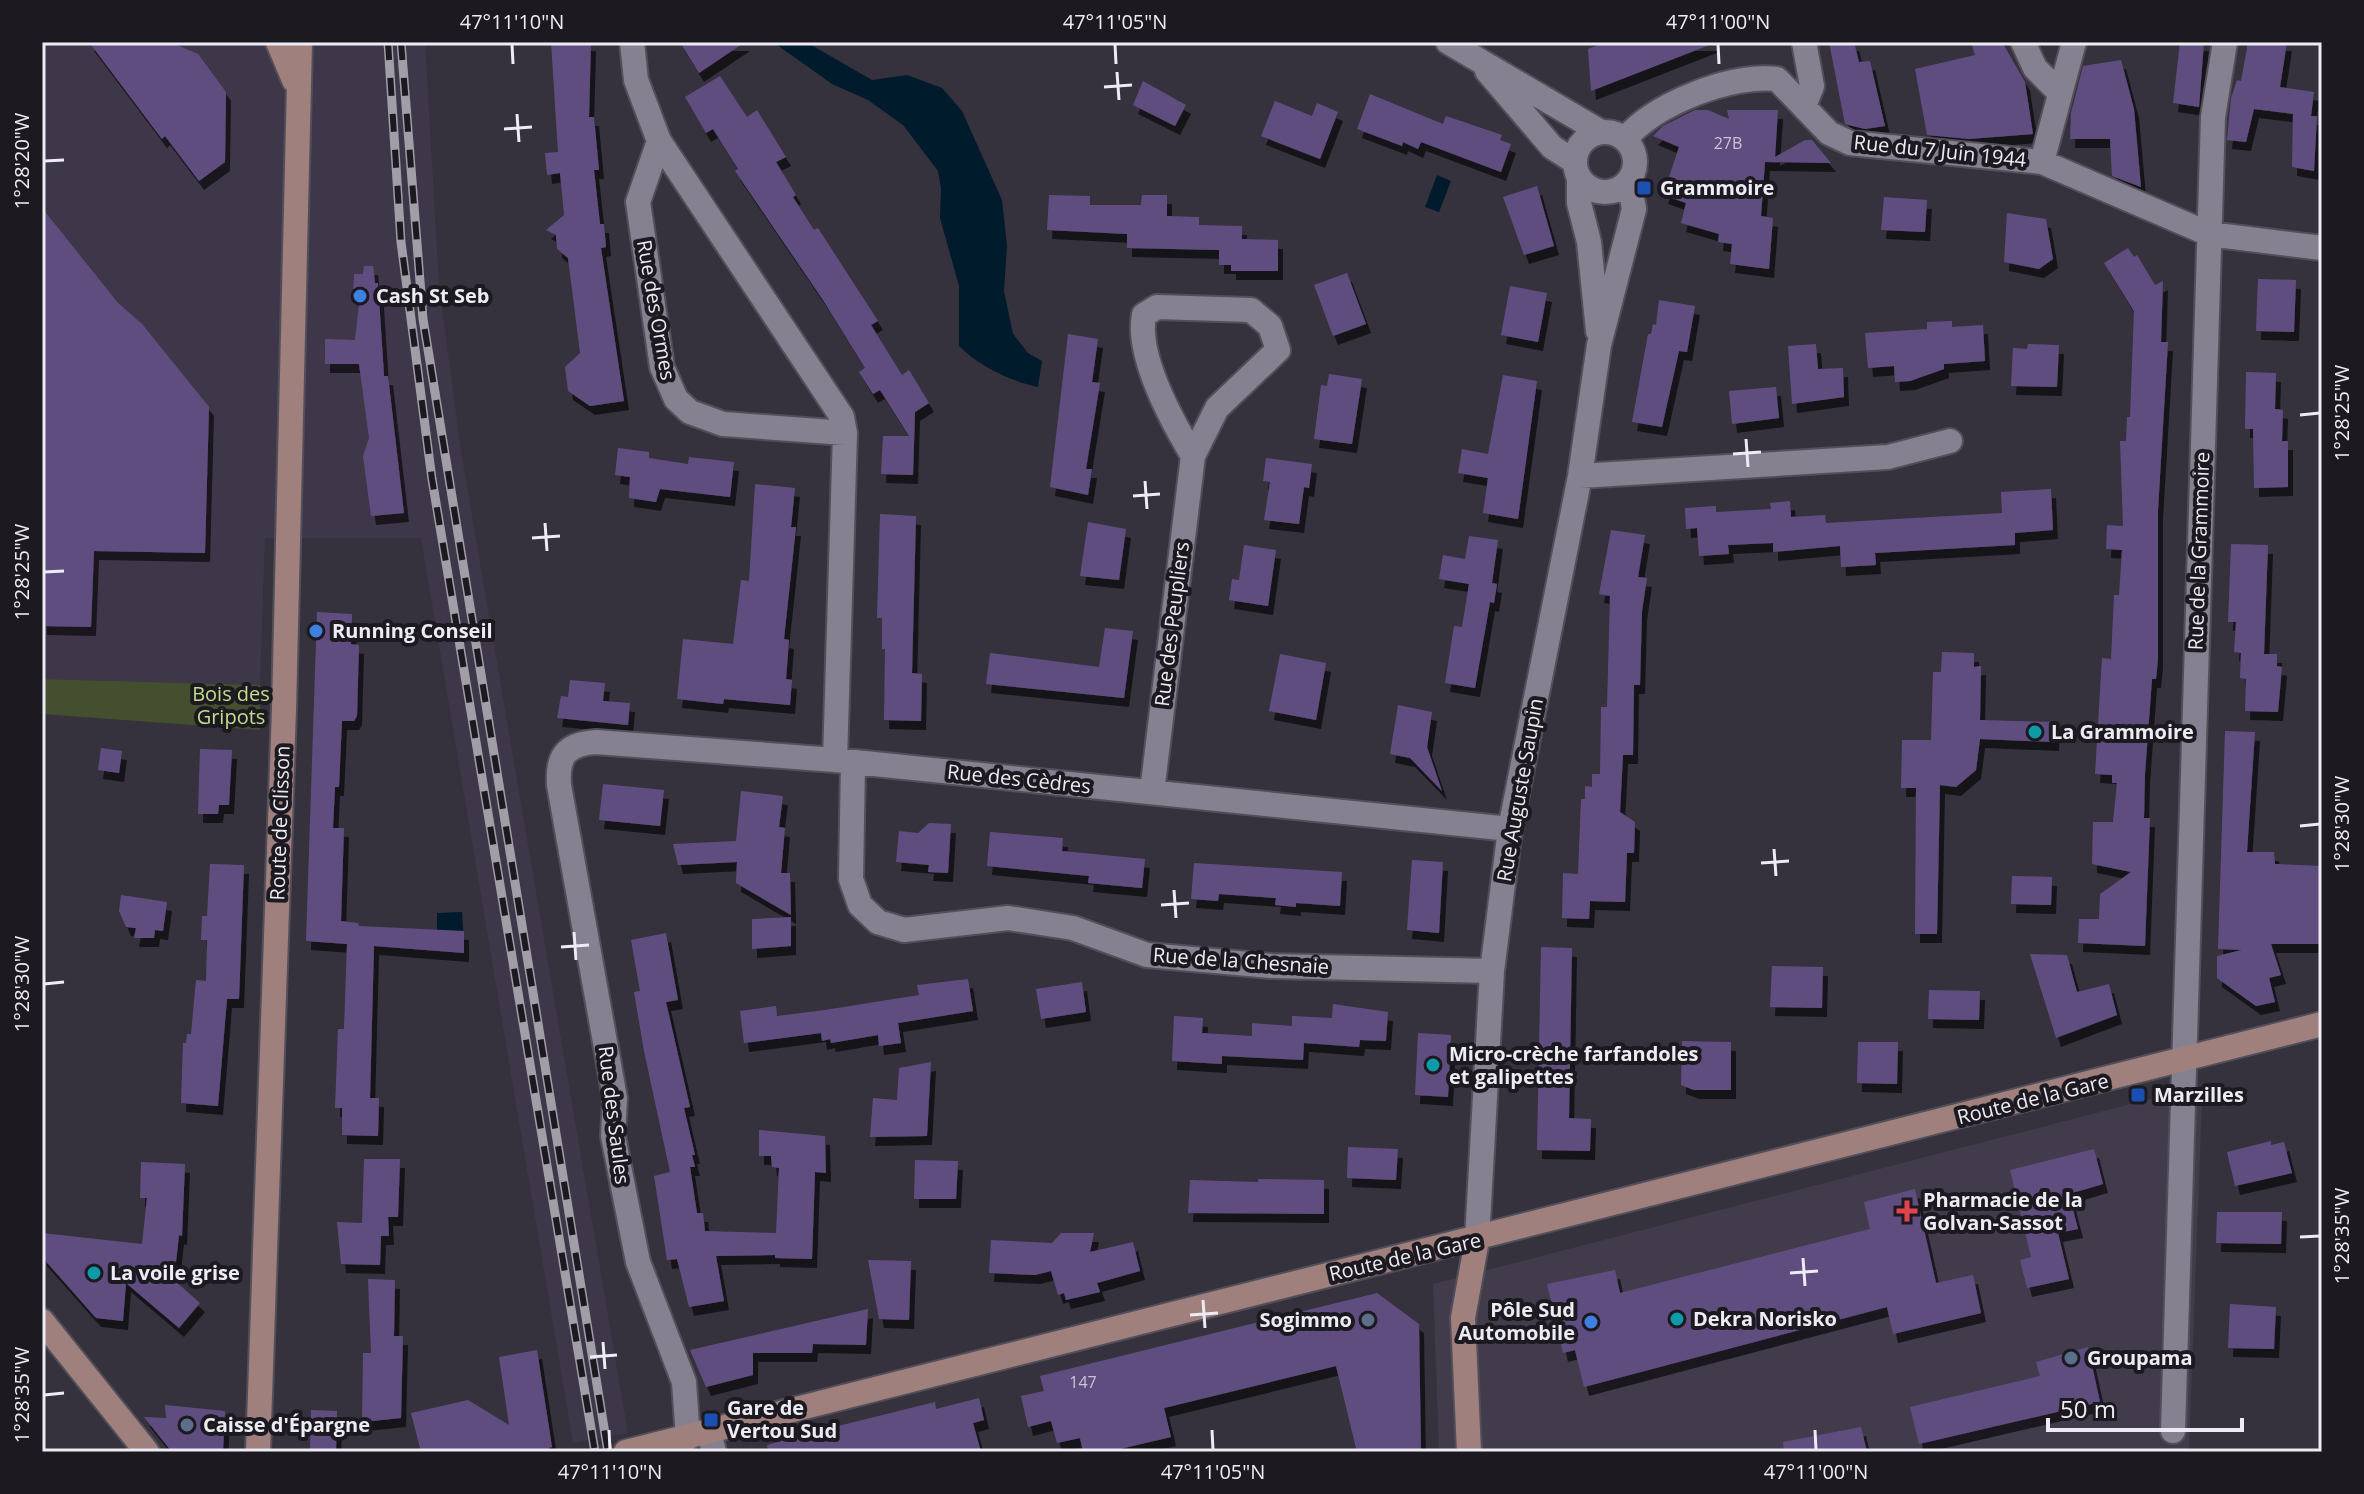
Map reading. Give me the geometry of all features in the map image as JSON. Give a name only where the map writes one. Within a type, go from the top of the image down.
[{"type":"main road","name":"Route de Clisson","points":[[278,42],[300,97]]},
{"type":"main road","name":"Route de Clisson","points":[[258,1452],[284,709],[300,42]]},
{"type":"main road","name":"Route de la Gare","points":[[626,1452],[704,1440],[1374,1263],[1477,1240],[2322,1024]]},
{"type":"main road","points":[[1469,1452],[1463,1318],[1477,1240]]},
{"type":"main road","points":[[42,1321],[147,1452]]},
{"type":"street","points":[[632,42],[636,80],[659,141],[842,417],[845,433],[844,761]]},
{"type":"street","points":[[1448,42],[1475,57],[1601,132],[1625,139],[1635,154],[1634,173],[1629,181],[1613,191],[1594,190],[1552,147],[1475,57]]},
{"type":"street","points":[[1804,42],[1812,86],[1804,106]]},
{"type":"street","points":[[2023,42],[2035,68],[2058,91]]},
{"type":"street","name":"Rue du 7 Juin 1944","points":[[2042,162],[2058,91],[2074,42]]},
{"type":"street","name":"Rue de la Grammoire","points":[[2184,1061],[2213,117],[2225,42]]},
{"type":"street","name":"Rue du 7 Juin 1944","points":[[1625,139],[1639,123],[1665,108],[1756,77],[1777,79],[1829,133],[1850,143],[2042,162],[2209,234],[2322,248]]},
{"type":"street","points":[[1577,170],[1585,139],[1601,132]]},
{"type":"street","name":"Rue des Ormes","points":[[659,141],[638,202],[662,367],[676,399],[690,412],[723,424],[845,433]]},
{"type":"street","name":"Rue Auguste Saupin","points":[[1577,170],[1579,203],[1589,242],[1599,345]]},
{"type":"street","name":"Rue Auguste Saupin","points":[[1477,1240],[1492,971],[1510,829],[1580,476],[1599,345],[1634,209],[1629,181]]},
{"type":"street","name":"Rue des Peupliers","points":[[1152,792],[1193,456],[1217,408],[1278,350],[1270,326],[1251,310],[1157,307],[1144,315],[1141,332],[1169,418],[1193,456]]},
{"type":"street","points":[[1580,476],[1888,457],[1950,441]]},
{"type":"street","name":"Rue des Cèdres","points":[[559,785],[558,768],[562,755],[579,743],[844,761],[1510,829]]},
{"type":"street","name":"Rue de la Chesnaie","points":[[844,761],[851,879],[860,905],[878,922],[904,930],[1008,918],[1073,928],[1147,955],[1271,966],[1492,971]]},
{"type":"street","name":"Rue des Saules","points":[[559,785],[615,1098],[613,1136],[638,1262],[704,1440]]},
{"type":"street","points":[[2173,1431],[2184,1061]]},
{"type":"shaded area","points":[[42,42],[425,42],[439,284],[460,445],[628,1433],[573,1443],[421,538],[265,538],[260,685],[42,679]]},
{"type":"shaded area","points":[[2150,1099],[2202,1101],[2189,1452],[1439,1452],[1433,1284]]},
{"type":"green space","name":"Bois des Gripots","points":[[42,679],[260,685],[260,730],[42,714]]},
{"type":"water","points":[[773,42],[806,42],[872,80],[907,75],[942,88],[962,111],[1002,200],[1007,246],[1004,291],[1013,334],[1028,353],[1042,361],[1038,387],[996,372],[959,346],[959,286],[940,218],[938,171],[903,125],[868,100],[832,84]]},
{"type":"water","points":[[1437,175],[1451,181],[1439,212],[1425,207]]},
{"type":"water","points":[[462,912],[464,943],[437,941],[437,913]]},
{"type":"building","points":[[89,42],[170,42],[198,54],[226,92],[225,162],[199,181],[165,136],[162,139]]},
{"type":"building","points":[[551,42],[591,42],[589,117],[594,117],[599,170],[594,170],[600,224],[604,224],[606,247],[601,248],[624,401],[590,406],[568,391],[565,367],[580,353],[568,258],[557,249],[556,235],[546,230],[564,215],[560,173],[547,175],[545,153],[558,152]]},
{"type":"building","points":[[680,42],[745,42],[699,73]]},
{"type":"building","points":[[1606,42],[1712,44],[1591,91],[1588,49]]},
{"type":"building","points":[[1829,42],[1854,42],[1859,62],[1870,61],[1885,126],[1865,129],[1845,124]]},
{"type":"building","points":[[1971,42],[2002,42],[2025,82],[2033,134],[1969,139],[1927,135],[1915,69],[1975,55]]},
{"type":"building","points":[[2180,42],[2204,42],[2199,107],[2173,103]]},
{"type":"building","points":[[2248,42],[2287,42],[2280,87],[2314,92],[2311,116],[2317,116],[2314,171],[2292,167],[2293,114],[2254,109],[2246,142],[2227,140],[2231,98],[2237,80],[2241,81]]},
{"type":"building","points":[[2121,60],[2134,109],[2141,187],[2112,176],[2110,139],[2070,139],[2071,113],[2083,66]]},
{"type":"building","points":[[720,76],[747,117],[757,110],[786,157],[776,162],[796,195],[793,197],[814,230],[818,228],[878,321],[871,325],[902,375],[909,370],[929,403],[915,412],[913,475],[881,474],[883,436],[909,436],[880,390],[873,394],[859,372],[865,368],[823,300],[735,171],[738,169],[713,129],[706,133],[685,97]]},
{"type":"building","points":[[1143,81],[1186,105],[1175,126],[1133,105]]},
{"type":"building","points":[[1370,94],[1443,124],[1446,116],[1502,135],[1500,140],[1511,144],[1501,172],[1421,142],[1418,149],[1403,142],[1402,146],[1357,129]]},
{"type":"building","points":[[1275,101],[1312,116],[1317,103],[1338,112],[1320,159],[1261,136]]},
{"type":"building","points":[[1695,110],[1708,110],[1729,119],[1727,110],[1778,110],[1775,157],[1805,140],[1812,140],[1831,163],[1765,162],[1761,216],[1773,218],[1769,269],[1730,264],[1732,244],[1718,242],[1719,234],[1681,223],[1686,203],[1663,195],[1679,147],[1653,136],[1663,126]]},
{"type":"building","points":[[1537,186],[1554,246],[1524,255],[1503,197]]},
{"type":"building","points":[[1049,195],[1090,196],[1090,205],[1141,205],[1142,195],[1167,195],[1167,216],[1199,217],[1199,225],[1242,226],[1242,239],[1278,240],[1278,271],[1231,271],[1231,265],[1219,265],[1219,250],[1127,248],[1127,234],[1047,230]]},
{"type":"building","points":[[1884,197],[1927,200],[1925,232],[1881,230]]},
{"type":"building","points":[[42,208],[118,303],[142,324],[209,407],[205,553],[94,551],[91,627],[42,626]]},
{"type":"building","points":[[2007,213],[2046,219],[2053,259],[2039,269],[2004,262]]},
{"type":"building","points":[[2128,248],[2134,257],[2137,255],[2155,285],[2163,281],[2161,342],[2168,342],[2158,510],[2158,659],[2156,679],[2152,679],[2145,774],[2144,818],[2150,818],[2145,946],[2078,943],[2079,919],[2099,919],[2100,894],[2131,872],[2092,864],[2093,822],[2113,822],[2117,783],[2112,783],[2112,775],[2095,774],[2102,658],[2111,659],[2114,595],[2119,595],[2122,550],[2106,549],[2107,525],[2123,526],[2120,441],[2126,441],[2127,417],[2130,417],[2134,311],[2104,263]]},
{"type":"building","points":[[364,266],[373,266],[375,283],[378,283],[384,376],[388,376],[404,513],[371,516],[363,456],[369,438],[359,364],[325,364],[325,339],[355,340],[359,304],[353,298],[354,274],[363,274]]},
{"type":"building","points":[[1347,273],[1366,324],[1333,336],[1314,285]]},
{"type":"building","points":[[2258,279],[2296,280],[2294,332],[2256,331]]},
{"type":"building","points":[[1510,286],[1547,293],[1538,342],[1501,335]]},
{"type":"building","points":[[1659,300],[1695,306],[1687,352],[1679,351],[1662,427],[1632,422],[1648,334],[1651,334],[1653,324],[1656,325]]},
{"type":"building","points":[[1952,321],[1952,327],[1983,325],[1985,361],[1944,364],[1944,369],[1910,381],[1895,382],[1894,366],[1868,368],[1865,333],[1927,329],[1927,322]]},
{"type":"building","points":[[1068,334],[1098,339],[1092,382],[1100,383],[1086,469],[1092,469],[1088,495],[1050,487]]},
{"type":"building","points":[[1816,344],[1818,369],[1843,368],[1844,397],[1792,404],[1788,346]]},
{"type":"building","points":[[2028,344],[2059,345],[2057,387],[2011,386],[2013,348],[2027,349]]},
{"type":"building","points":[[2246,372],[2276,373],[2275,409],[2283,410],[2282,441],[2288,441],[2288,487],[2254,488],[2253,429],[2245,429]]},
{"type":"building","points":[[1329,374],[1362,379],[1352,444],[1314,439],[1321,385],[1327,386]]},
{"type":"building","points":[[1503,375],[1537,381],[1518,519],[1483,513],[1488,478],[1458,473],[1462,449],[1488,454]]},
{"type":"building","points":[[1776,387],[1779,418],[1732,424],[1729,391]]},
{"type":"building","points":[[618,448],[649,452],[649,458],[688,464],[689,457],[734,462],[730,497],[660,489],[656,502],[629,498],[630,477],[615,475]]},
{"type":"building","points":[[1266,458],[1312,464],[1309,488],[1304,487],[1299,524],[1264,520],[1270,482],[1263,481]]},
{"type":"building","points":[[755,484],[795,488],[791,527],[796,527],[784,639],[789,640],[786,679],[792,680],[790,705],[724,699],[723,704],[677,699],[683,639],[733,644],[741,580],[749,581]]},
{"type":"building","points":[[2051,489],[2053,530],[2015,533],[2015,545],[1875,553],[1876,565],[1841,567],[1840,546],[1773,552],[1773,543],[1728,545],[1729,554],[1699,556],[1697,528],[1686,529],[1685,508],[1716,506],[1716,512],[1771,509],[1770,503],[1790,501],[1791,517],[1825,515],[1826,523],[2002,513],[2001,492]]},
{"type":"building","points":[[880,514],[916,516],[912,673],[922,674],[921,721],[884,720],[885,649],[882,649],[882,618],[877,618]]},
{"type":"building","points":[[1088,522],[1126,529],[1119,580],[1080,576]]},
{"type":"building","points":[[1611,530],[1645,535],[1638,577],[1647,578],[1642,611],[1640,685],[1634,685],[1633,755],[1623,755],[1620,812],[1635,822],[1634,853],[1627,853],[1625,902],[1590,901],[1589,919],[1562,918],[1563,873],[1578,874],[1581,799],[1585,799],[1585,786],[1592,787],[1592,774],[1600,774],[1601,707],[1607,707],[1610,596],[1599,594]]},
{"type":"building","points":[[1469,536],[1498,540],[1492,583],[1497,584],[1494,603],[1490,602],[1475,688],[1445,683],[1454,626],[1462,627],[1469,584],[1439,579],[1443,555],[1465,559]]},
{"type":"building","points":[[2231,544],[2268,545],[2264,654],[2277,654],[2277,666],[2282,667],[2278,712],[2245,711],[2246,679],[2240,678],[2241,653],[2234,652],[2236,622],[2228,622]]},
{"type":"building","points":[[1244,545],[1276,550],[1268,606],[1229,600],[1232,579],[1239,580]]},
{"type":"building","points":[[317,612],[352,614],[351,644],[359,645],[357,716],[354,721],[342,721],[339,787],[335,787],[333,828],[344,828],[341,921],[358,923],[359,926],[464,931],[464,953],[374,946],[370,1098],[379,1098],[378,1136],[342,1135],[342,1108],[335,1108],[338,1029],[344,1029],[347,944],[306,941]]},
{"type":"building","points":[[1105,628],[1133,631],[1124,698],[986,684],[990,653],[1099,667]]},
{"type":"building","points":[[1942,652],[1974,653],[1974,667],[1981,666],[1980,720],[2055,722],[2054,742],[1980,739],[1976,770],[1956,787],[1940,785],[1937,934],[1915,934],[1916,788],[1901,788],[1902,740],[1931,740],[1933,672],[1941,672]]},
{"type":"building","points":[[1280,654],[1326,663],[1316,720],[1269,711]]},
{"type":"building","points":[[570,680],[605,683],[603,701],[630,703],[628,725],[557,718],[561,696],[568,697]]},
{"type":"building","points":[[1398,705],[1432,712],[1427,747],[1442,791],[1410,758],[1390,754]]},
{"type":"building","points":[[2225,731],[2255,732],[2247,852],[2274,852],[2275,864],[2322,866],[2322,944],[2271,944],[2281,975],[2269,978],[2275,1002],[2256,1006],[2217,978],[2217,956],[2242,950],[2218,949]]},
{"type":"building","points":[[101,748],[122,751],[119,773],[98,770]]},
{"type":"building","points":[[200,749],[232,750],[229,805],[219,805],[218,814],[198,814]]},
{"type":"building","points":[[603,784],[664,790],[660,826],[599,820]]},
{"type":"building","points":[[741,791],[783,796],[779,827],[785,828],[781,873],[790,873],[791,915],[736,883],[737,862],[678,865],[673,844],[736,841]]},
{"type":"building","points":[[929,823],[951,824],[948,873],[928,872],[929,865],[896,862],[899,831],[918,833]]},
{"type":"building","points":[[990,832],[1063,838],[1062,851],[1145,859],[1142,888],[1088,883],[1089,876],[987,866]]},
{"type":"building","points":[[1412,860],[1443,862],[1439,933],[1407,930]]},
{"type":"building","points":[[1194,863],[1342,872],[1340,906],[1275,905],[1276,898],[1219,894],[1218,901],[1191,899]]},
{"type":"building","points":[[210,864],[244,865],[239,999],[227,999],[218,1106],[181,1103],[183,1043],[186,1043],[187,1034],[191,1034],[196,980],[206,981],[207,940],[201,940],[202,916],[207,916]]},
{"type":"building","points":[[2012,876],[2052,877],[2051,905],[2011,904]]},
{"type":"building","points":[[121,895],[167,902],[163,931],[155,930],[154,938],[134,938],[136,928],[126,927],[119,911]]},
{"type":"building","points":[[791,917],[791,946],[752,949],[752,919]]},
{"type":"building","points":[[666,933],[678,1000],[666,1002],[690,1107],[684,1108],[695,1155],[692,1155],[695,1167],[690,1167],[697,1213],[703,1213],[705,1231],[776,1233],[779,1168],[772,1167],[771,1156],[759,1156],[759,1130],[825,1136],[826,1173],[815,1172],[812,1259],[775,1258],[775,1255],[716,1256],[724,1301],[689,1307],[677,1259],[667,1260],[654,1176],[670,1172],[634,992],[640,991],[631,940]]},
{"type":"building","points":[[1541,947],[1572,948],[1569,1118],[1591,1119],[1590,1151],[1537,1150]]},
{"type":"building","points":[[2030,954],[2067,955],[2077,992],[2109,984],[2117,1015],[2056,1038]]},
{"type":"building","points":[[1772,966],[1823,967],[1822,1008],[1770,1007]]},
{"type":"building","points":[[968,979],[973,1011],[898,1023],[901,1043],[879,1046],[878,1035],[831,1043],[830,1039],[822,1041],[821,1033],[744,1043],[740,1011],[776,1006],[777,1016],[825,1010],[919,995],[917,985]]},
{"type":"building","points":[[1082,982],[1086,1012],[1041,1019],[1036,989]]},
{"type":"building","points":[[1929,990],[1980,991],[1979,1020],[1928,1019]]},
{"type":"building","points":[[1333,1004],[1388,1012],[1386,1041],[1360,1040],[1359,1047],[1304,1043],[1303,1060],[1222,1056],[1222,1064],[1172,1061],[1174,1016],[1203,1018],[1202,1033],[1252,1036],[1252,1023],[1292,1026],[1292,1016],[1332,1018]]},
{"type":"building","name":"Micro-crèche farfandoles et galipettes","points":[[1418,1033],[1451,1035],[1448,1097],[1415,1095]]},
{"type":"building","points":[[1682,1041],[1731,1042],[1731,1090],[1694,1090],[1681,1085]]},
{"type":"building","points":[[1858,1042],[1898,1042],[1897,1084],[1857,1083]]},
{"type":"building","points":[[931,1062],[927,1136],[870,1137],[873,1098],[897,1100],[899,1068]]},
{"type":"building","points":[[2271,1141],[2271,1145],[2284,1142],[2292,1173],[2235,1186],[2227,1152]]},
{"type":"building","points":[[1348,1147],[1398,1149],[1396,1180],[1347,1178]]},
{"type":"building","points":[[2094,1149],[2103,1184],[2069,1194],[2078,1229],[2058,1233],[2069,1279],[2027,1288],[2020,1260],[2031,1257],[2010,1170]]},
{"type":"building","points":[[364,1159],[400,1159],[398,1217],[388,1217],[389,1236],[381,1236],[380,1265],[341,1264],[337,1222],[362,1223]]},
{"type":"building","points":[[915,1160],[958,1161],[956,1199],[914,1199]]},
{"type":"building","points":[[141,1162],[185,1164],[182,1236],[179,1235],[174,1280],[200,1303],[179,1328],[126,1283],[123,1321],[96,1318],[42,1257],[42,1233],[142,1244],[147,1198],[140,1198]]},
{"type":"building","points":[[1258,1179],[1324,1180],[1324,1214],[1188,1213],[1190,1180],[1258,1182]]},
{"type":"building","points":[[1915,1189],[1936,1283],[1973,1275],[1981,1313],[1893,1334],[1887,1307],[1584,1387],[1575,1350],[1563,1353],[1547,1284],[1615,1270],[1620,1293],[1870,1229],[1864,1202]]},
{"type":"building","points":[[2217,1212],[2282,1212],[2281,1244],[2216,1243]]},
{"type":"building","points":[[1061,1233],[1094,1233],[1090,1252],[1133,1242],[1140,1271],[1097,1283],[1100,1292],[1066,1300],[1064,1293],[1058,1295],[1051,1271],[1035,1275],[989,1273],[991,1240],[1052,1243]]},
{"type":"building","points":[[868,1260],[911,1261],[909,1320],[879,1319]]},
{"type":"building","points":[[368,1279],[395,1280],[394,1336],[403,1336],[401,1418],[362,1422],[363,1353],[371,1353]]},
{"type":"building","points":[[1377,1293],[1419,1324],[1421,1452],[1357,1452],[1336,1366],[1164,1408],[1171,1437],[1107,1452],[1083,1452],[1080,1438],[1057,1443],[1051,1421],[1028,1427],[1021,1396],[1044,1391],[1040,1376]]},
{"type":"building","points":[[2230,1304],[2276,1307],[2274,1349],[2228,1348]]},
{"type":"building","points":[[868,1309],[866,1345],[813,1344],[812,1353],[753,1353],[753,1375],[706,1387],[690,1350]]},
{"type":"building","points":[[2088,1347],[2100,1402],[1919,1444],[1910,1407],[2040,1376],[2036,1362]]},
{"type":"building","points":[[537,1350],[552,1447],[548,1448],[554,1452],[421,1452],[411,1413],[468,1400],[509,1425],[499,1357]]},
{"type":"building","points":[[979,1398],[984,1420],[973,1423],[981,1452],[768,1452],[767,1445],[818,1431],[935,1402],[936,1409]]},
{"type":"building","name":"Caisse d'Épargne","points":[[165,1405],[225,1411],[223,1452],[172,1452],[144,1417],[166,1418]]},
{"type":"building","points":[[311,1410],[337,1411],[336,1452],[310,1452]]},
{"type":"building","points":[[1861,1427],[1867,1452],[1784,1452],[1783,1442]]},
{"type":"railway","points":[[388,42],[401,242],[432,479],[595,1452]]},
{"type":"railway","points":[[401,42],[423,319],[608,1452]]},
{"type":"place","name":"Grammoire","points":[[1644,188]]},
{"type":"place","name":"Cash St Seb","points":[[360,296]]},
{"type":"place","name":"Running Conseil","points":[[316,631]]},
{"type":"place","name":"La Grammoire","points":[[2035,732]]},
{"type":"place","name":"Micro-crèche farfandoles et galipettes","points":[[1433,1065]]},
{"type":"place","name":"Marzilles","points":[[2138,1095]]},
{"type":"place","name":"Pharmacie de la Golvan-Sassot","points":[[1907,1211]]},
{"type":"place","name":"La voile grise","points":[[94,1273]]},
{"type":"place","name":"Dekra Norisko","points":[[1677,1319]]},
{"type":"place","name":"Sogimmo","points":[[1368,1320]]},
{"type":"place","name":"Pôle Sud Automobile","points":[[1591,1322]]},
{"type":"place","name":"Groupama","points":[[2071,1358]]},
{"type":"place","name":"Gare de Vertou Sud","points":[[711,1420]]},
{"type":"place","name":"Caisse d'Épargne","points":[[187,1425]]}]
